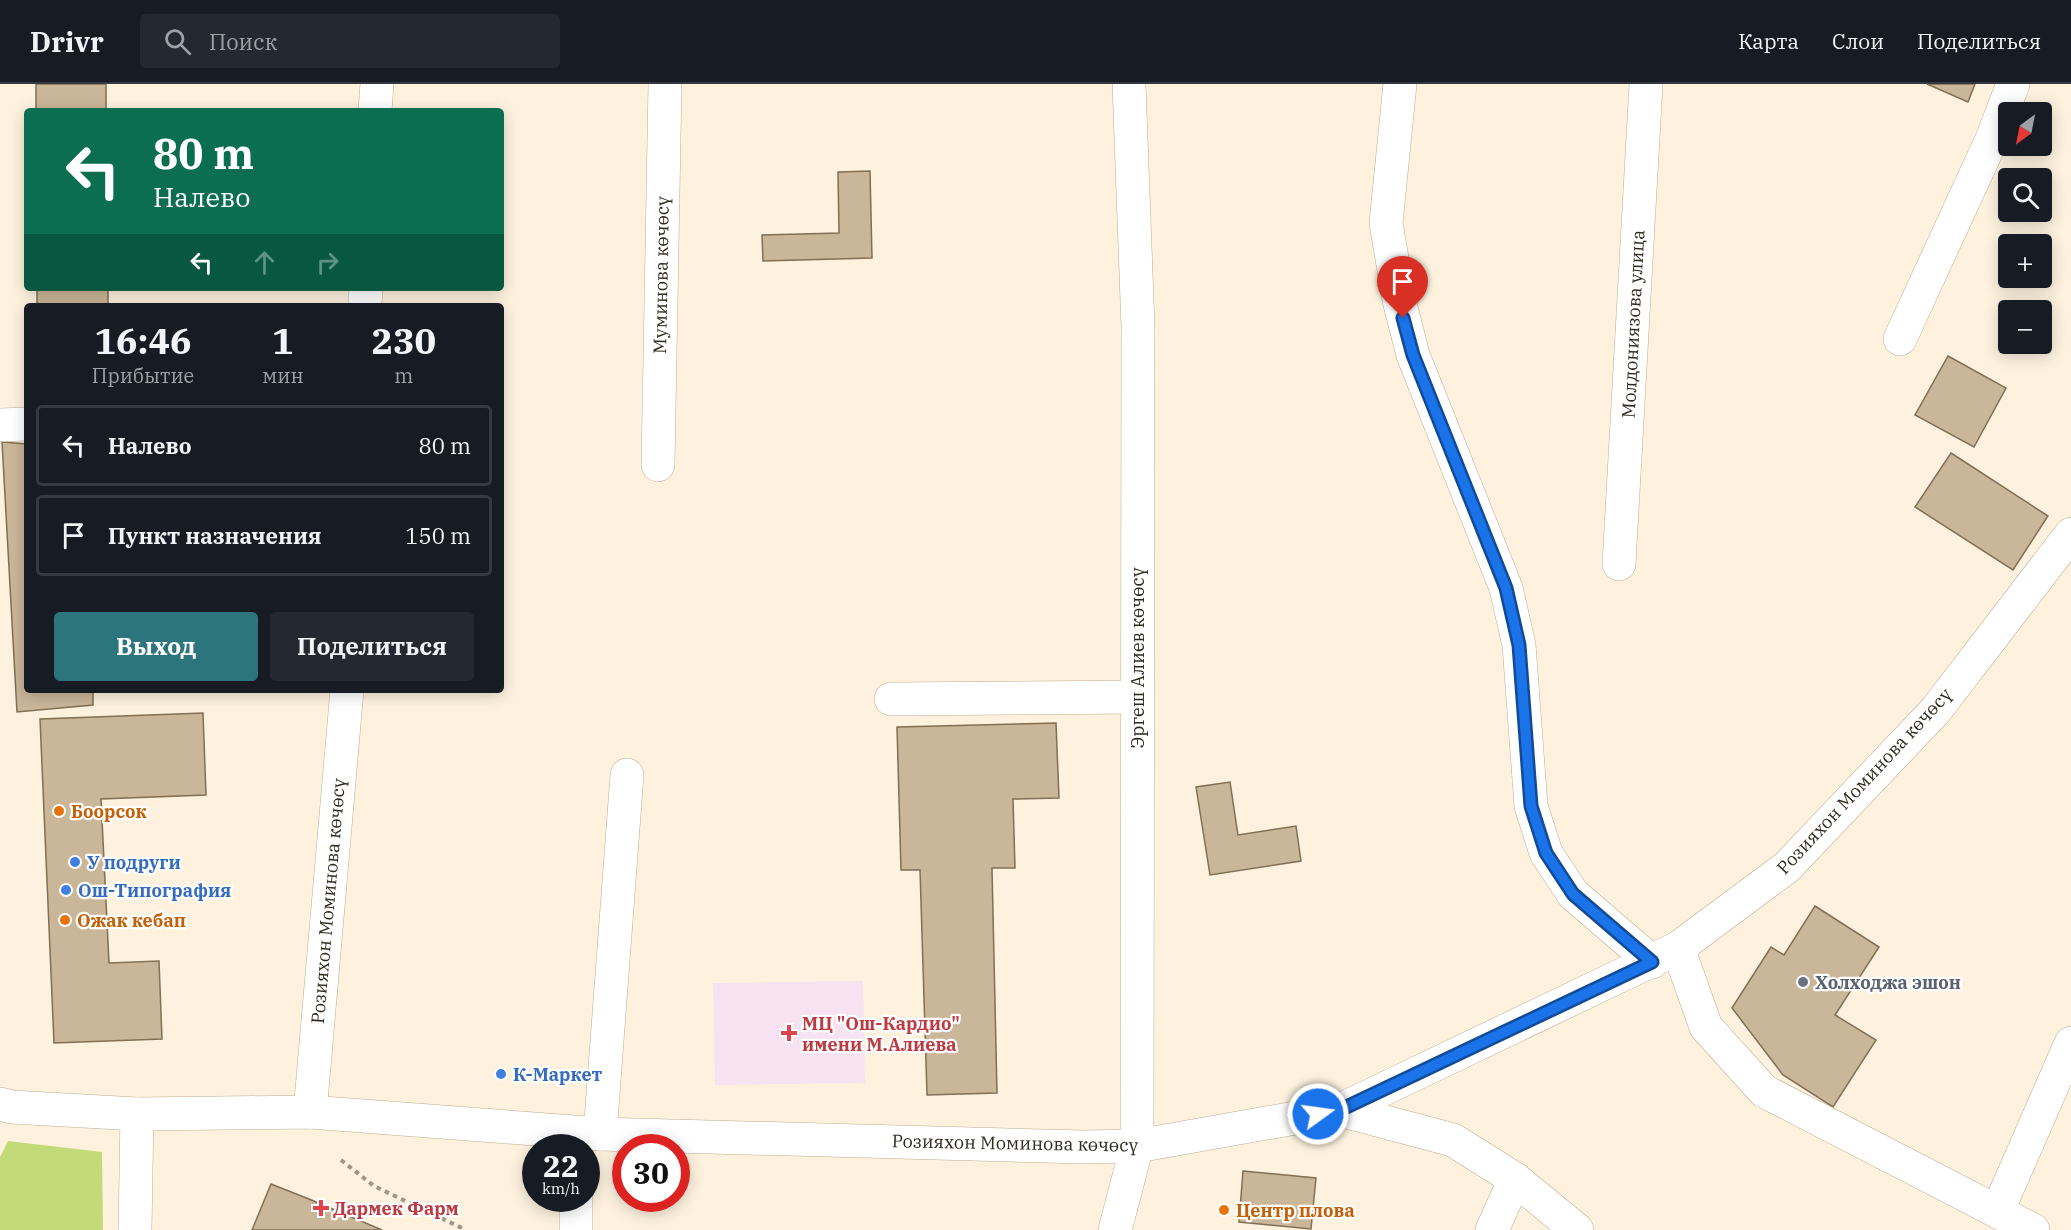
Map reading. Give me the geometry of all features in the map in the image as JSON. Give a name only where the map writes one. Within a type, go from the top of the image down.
[{"type":"street","points":[[375,108],[377,84]]},
{"type":"street","name":"Муминова көчөсү","points":[[657,465],[664,84]]},
{"type":"street","name":"Эргеш Алиев көчөсү","points":[[1115,1230],[1137,1146],[1138,327],[1129,84]]},
{"type":"street","points":[[1401,84],[1386,223],[1399,300],[1413,355],[1506,588],[1519,645],[1531,806],[1546,853],[1573,894],[1665,955],[1706,1027],[1764,1091],[2033,1230]]},
{"type":"street","name":"Молдониязова улица","points":[[1619,564],[1646,84]]},
{"type":"street","points":[[1900,339],[1992,139],[2013,84]]},
{"type":"street","points":[[0,425],[24,424]]},
{"type":"street","name":"Розияхон Моминова көчөсү","points":[[600,1138],[1137,1146],[1340,1110],[1665,955],[1787,867],[1936,710],[2071,534]]},
{"type":"street","name":"Розияхон Моминова көчөсү","points":[[310,1112],[347,693]]},
{"type":"street","points":[[891,699],[1136,696]]},
{"type":"street","points":[[585,1134],[627,775]]},
{"type":"street","points":[[1998,1210],[2071,1043]]},
{"type":"street","name":"Розияхон Моминова көчөсү","points":[[0,1104],[12,1107],[137,1114],[310,1112],[543,1134]]},
{"type":"street","points":[[1340,1110],[1453,1140],[1515,1179],[1577,1230]]},
{"type":"street","points":[[135,1230],[137,1114]]},
{"type":"street","points":[[1492,1230],[1515,1179]]},
{"type":"street","points":[[576,1212],[576,1230]]},
{"type":"path","points":[[341,1160],[374,1186],[466,1230]]},
{"type":"shaded area","name":"МЦ \"Ош-Кардио\" имени М.Алиева","points":[[863,981],[865,1083],[715,1085],[713,983]]},
{"type":"green space","points":[[8,1141],[102,1152],[103,1230],[0,1230],[0,1157]]},
{"type":"building","points":[[36,84],[106,84],[106,108],[36,108]]},
{"type":"building","points":[[1927,84],[1975,84],[1968,102]]},
{"type":"building","points":[[870,171],[872,258],[763,261],[762,235],[839,233],[838,172]]},
{"type":"building","points":[[37,291],[108,291],[108,303],[37,303]]},
{"type":"building","points":[[1948,356],[2006,388],[1974,447],[1915,415]]},
{"type":"building","points":[[2,442],[24,444],[24,693],[93,693],[93,705],[17,712]]},
{"type":"building","points":[[1951,453],[2048,516],[2013,570],[1915,507]]},
{"type":"building","points":[[203,713],[206,795],[101,799],[109,963],[159,961],[162,1039],[54,1043],[40,719]]},
{"type":"building","points":[[1056,723],[1059,798],[1013,799],[1015,868],[992,868],[997,1093],[927,1095],[920,870],[901,870],[897,727]]},
{"type":"building","points":[[1230,782],[1238,835],[1296,826],[1301,861],[1210,875],[1196,787]]},
{"type":"building","name":"Холходжа эшон","points":[[1815,906],[1879,947],[1835,1015],[1876,1040],[1833,1107],[1783,1075],[1732,1008],[1771,947],[1784,955]]},
{"type":"building","points":[[1243,1171],[1316,1178],[1311,1229],[1239,1222]]},
{"type":"building","points":[[271,1184],[309,1199],[382,1230],[252,1230]]},
{"type":"place","name":"Боорсок","points":[[59,811]]},
{"type":"place","name":"У подруги","points":[[75,862]]},
{"type":"place","name":"Ош-Типография","points":[[66,890]]},
{"type":"place","name":"Ожак кебап","points":[[65,920]]},
{"type":"place","name":"Холходжа эшон","points":[[1803,982]]},
{"type":"place","name":"МЦ \"Ош-Кардио\" имени М.Алиева","points":[[789,1033]]},
{"type":"place","name":"К-Маркет","points":[[501,1074]]},
{"type":"place","name":"Дармек Фарм","points":[[321,1208]]},
{"type":"place","name":"Центр плова","points":[[1224,1210]]},
{"type":"route","points":[[1318,1114],[1340,1110],[1652,962],[1573,894],[1546,853],[1531,806],[1519,645],[1506,588],[1413,355],[1403,318]]}]
